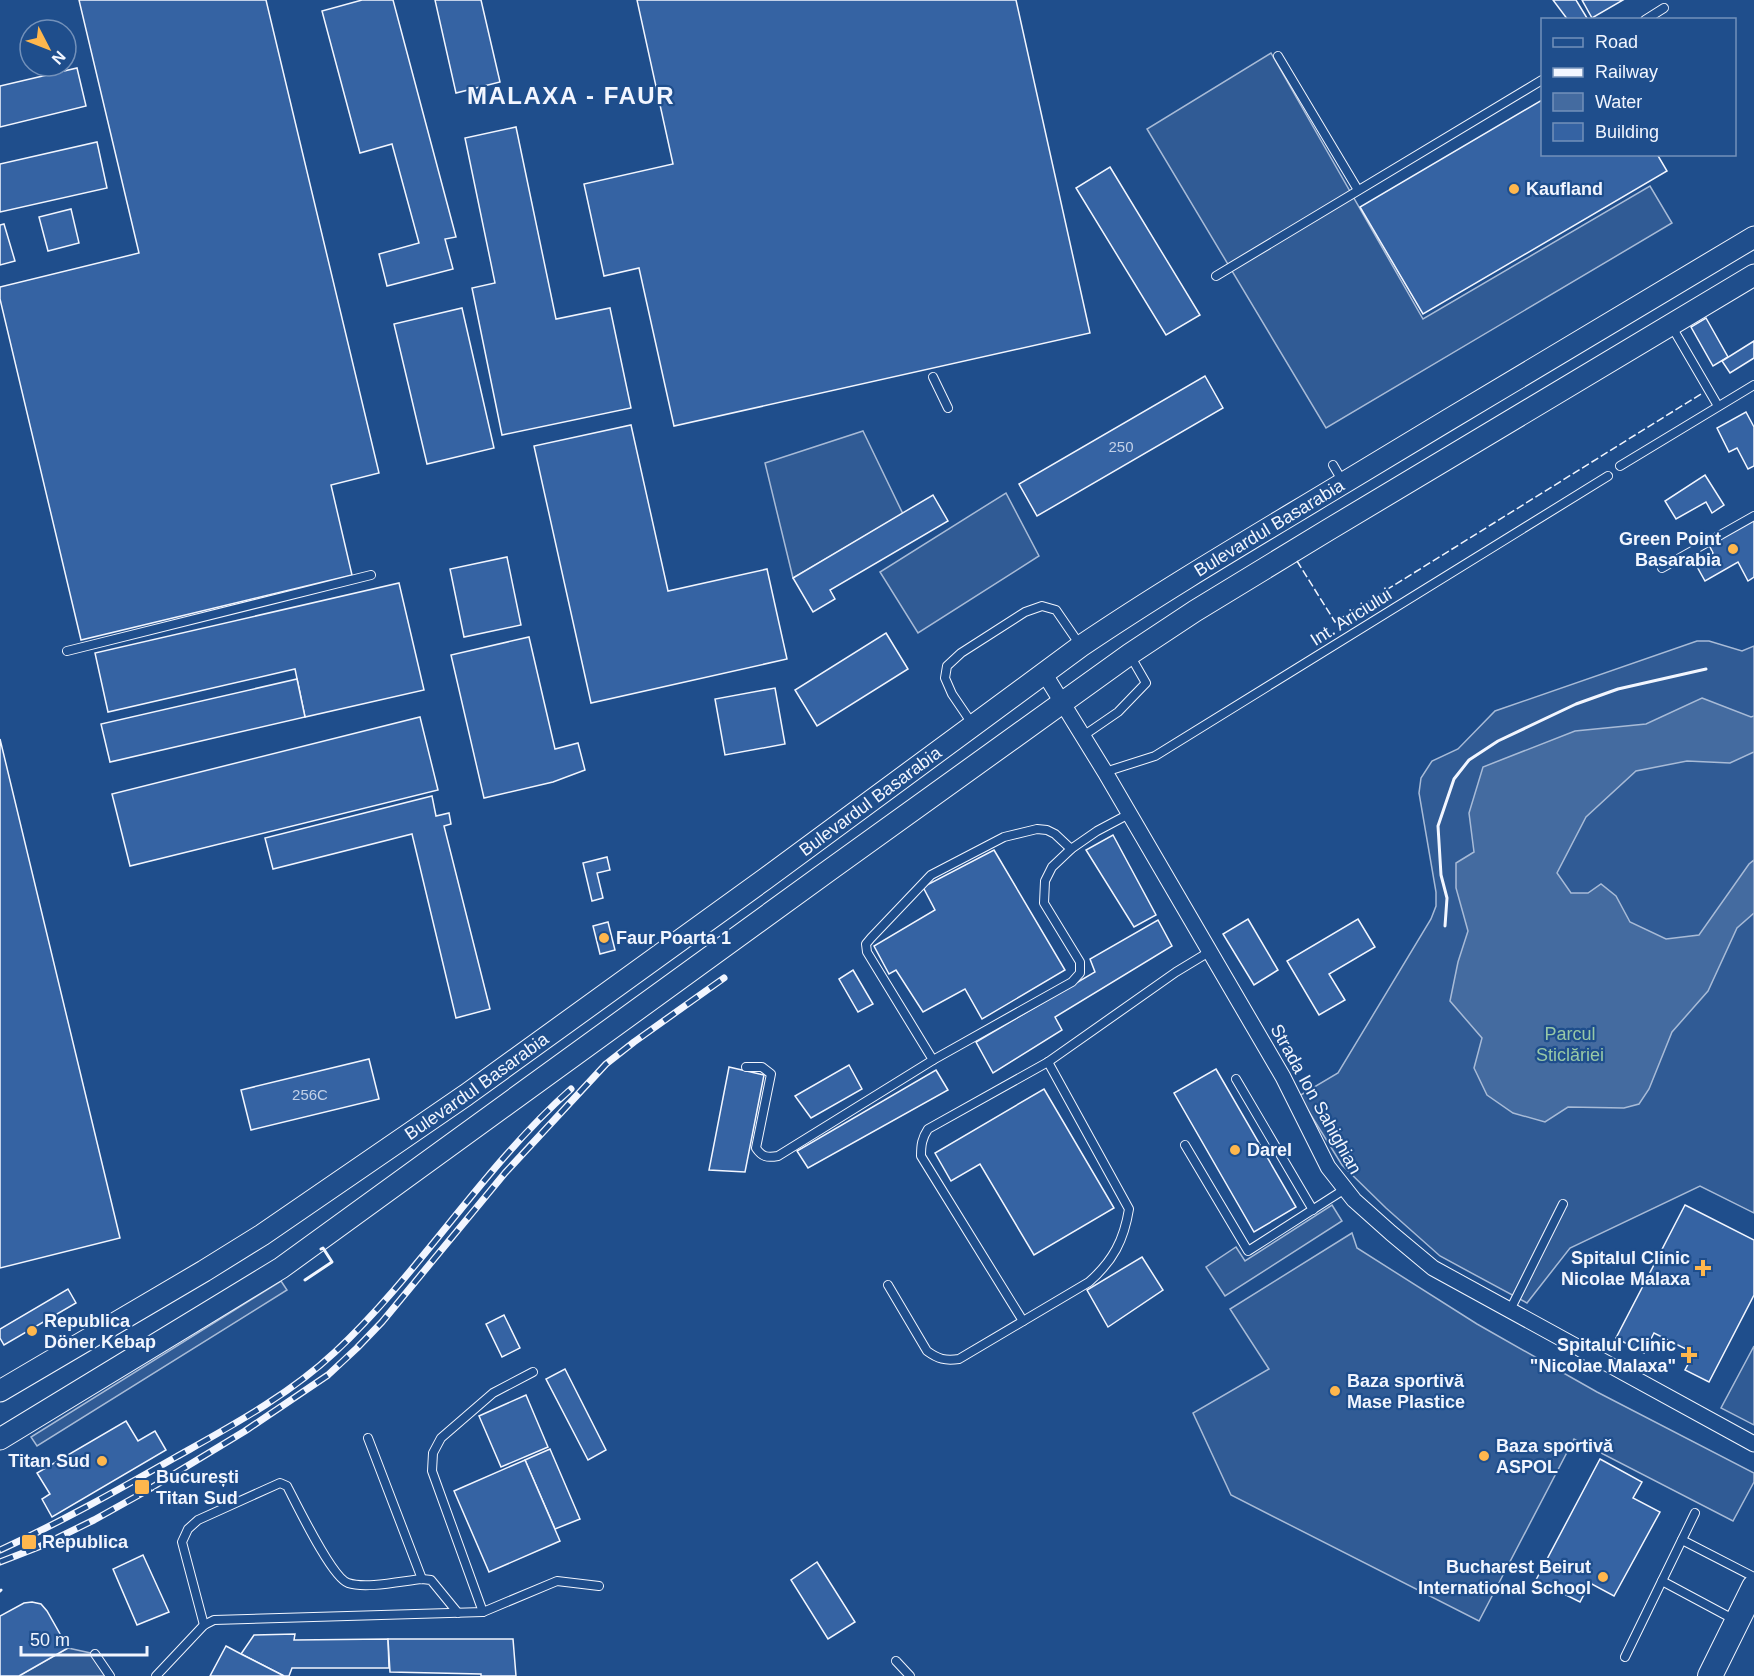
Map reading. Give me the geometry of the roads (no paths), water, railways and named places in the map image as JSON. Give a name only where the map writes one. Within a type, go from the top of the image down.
[{"type":"main road","name":"Bulevardul Basarabia","points":[[0,1391],[204,1271],[318,1197],[466,1095],[765,879],[1081,646],[1338,474],[1754,237]]},
{"type":"main road","name":"Bulevardul Basarabia","points":[[0,1439],[281,1269],[1130,654],[1328,530],[1754,275]]},
{"type":"main road","points":[[1710,1676],[1754,1587]]},
{"type":"street","name":"Strada Ion Sahighian","points":[[1044,673],[1105,772],[1283,1077],[1328,1167],[1354,1200],[1433,1268],[1754,1444]]},
{"type":"lane","points":[[1648,18],[1664,8]]},
{"type":"lane","points":[[1278,56],[1358,190]]},
{"type":"lane","points":[[1216,276],[1541,81]]},
{"type":"lane","points":[[1671,326],[1718,406]]},
{"type":"lane","points":[[933,377],[948,408]]},
{"type":"lane","points":[[1620,466],[1754,385]]},
{"type":"lane","name":"Int. Ariciului","points":[[1105,772],[1155,756],[1608,476]]},
{"type":"lane","points":[[1662,568],[1754,516]]},
{"type":"lane","points":[[67,651],[371,575]]},
{"type":"lane","points":[[973,725],[952,694],[945,678],[947,666],[961,653],[1025,612],[1042,606],[1056,610],[1081,646]]},
{"type":"lane","points":[[1083,736],[1118,712],[1146,683],[1130,654]]},
{"type":"lane","points":[[746,1068],[762,1067],[771,1074],[756,1148],[763,1156],[770,1158],[778,1156],[933,1060],[1072,982],[1080,973],[1080,962],[1044,903],[1045,881],[1052,867],[1071,849],[1097,831],[1129,814]]},
{"type":"lane","points":[[933,1060],[867,952],[866,944],[931,874],[1004,837],[1037,829],[1047,830],[1055,834],[1071,849]]},
{"type":"lane","points":[[1023,1321],[921,1156],[924,1135],[928,1129],[1048,1062],[1176,972],[1209,952]]},
{"type":"lane","points":[[888,1284],[927,1351],[936,1358],[946,1361],[959,1359],[1089,1282],[1104,1269],[1121,1242],[1130,1209],[1048,1062]]},
{"type":"lane","points":[[1236,1079],[1313,1210]]},
{"type":"lane","points":[[1185,1145],[1248,1251],[1345,1190]]},
{"type":"lane","points":[[1510,1310],[1563,1204]]},
{"type":"lane","points":[[483,1612],[432,1471],[433,1453],[441,1438],[493,1393],[533,1372]]},
{"type":"lane","points":[[368,1438],[422,1579]]},
{"type":"lane","points":[[204,1624],[182,1542],[188,1529],[198,1520],[280,1483],[287,1486],[334,1570],[345,1582],[360,1586],[431,1580],[458,1613]]},
{"type":"lane","points":[[1625,1657],[1695,1513]]},
{"type":"lane","points":[[1682,1540],[1754,1577]]},
{"type":"lane","points":[[156,1676],[204,1624],[214,1620],[483,1612],[557,1581],[599,1586]]},
{"type":"lane","points":[[1662,1581],[1737,1622]]},
{"type":"lane","points":[[95,1654],[110,1676]]},
{"type":"lane","points":[[896,1661],[910,1676]]},
{"type":"water","points":[[1702,698],[1751,717],[1754,716],[1754,752],[1730,763],[1687,761],[1636,771],[1586,817],[1557,873],[1571,893],[1588,893],[1601,884],[1616,896],[1630,922],[1666,939],[1699,935],[1754,860],[1754,913],[1737,928],[1708,991],[1672,1032],[1649,1089],[1639,1104],[1624,1108],[1568,1107],[1545,1122],[1513,1113],[1487,1095],[1474,1068],[1482,1038],[1450,1001],[1458,962],[1468,931],[1456,888],[1456,863],[1474,852],[1469,813],[1483,767],[1575,731],[1646,724]]},
{"type":"railway","points":[[0,1562],[41,1546],[146,1491],[245,1431],[328,1375],[382,1322],[505,1173],[606,1064],[724,978]]},
{"type":"railway","points":[[0,1550],[89,1505],[218,1434],[279,1396],[317,1368],[366,1321],[509,1152],[571,1089]]},
{"type":"place","name":"Kaufland","points":[[1514,189]]},
{"type":"place","name":"Green Point Basarabia","points":[[1733,549]]},
{"type":"place","name":"Faur Poarta 1","points":[[604,938]]},
{"type":"place","name":"Darel","points":[[1235,1150]]},
{"type":"place","name":"Spitalul Clinic Nicolae Malaxa","points":[[1703,1268]]},
{"type":"place","name":"Republica Döner Kebap","points":[[32,1331]]},
{"type":"place","name":"Spitalul Clinic \"Nicolae Malaxa\"","points":[[1689,1355]]},
{"type":"place","name":"Baza sportivă Mase Plastice","points":[[1335,1391]]},
{"type":"place","name":"Baza sportivă ASPOL","points":[[1484,1456]]},
{"type":"place","name":"Titan Sud","points":[[102,1461]]},
{"type":"place","name":"București Titan Sud","points":[[142,1487]]},
{"type":"place","name":"Republica","points":[[29,1542]]},
{"type":"place","name":"Bucharest Beirut International School","points":[[1603,1577]]},
{"type":"district","name":"MALAXA - FAUR","points":[[571,95]]},
{"type":"park label","name":"Parcul Sticlăriei","points":[[1570,1044]]}]
